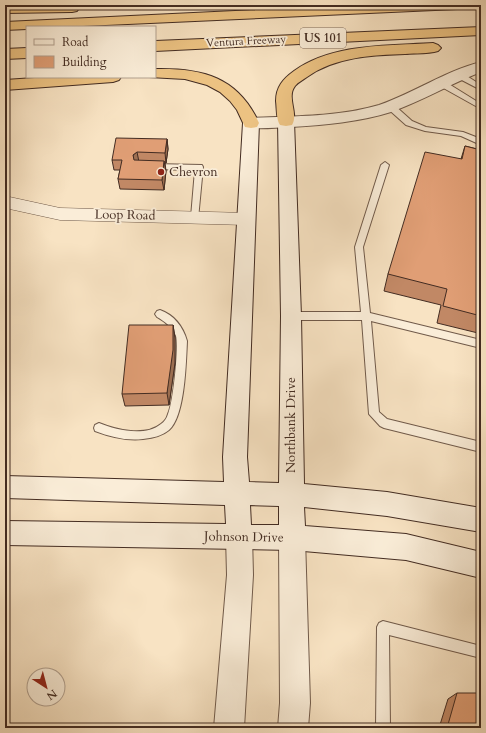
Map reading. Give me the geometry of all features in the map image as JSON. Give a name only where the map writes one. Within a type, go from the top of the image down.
[{"type":"highway","name":"US 101","points":[[5,26],[457,5]]},
{"type":"highway","points":[[5,9],[103,8],[181,17]]},
{"type":"highway","name":"Ventura Freeway","points":[[156,46],[481,31]]},
{"type":"highway","points":[[286,121],[285,91],[288,84],[304,71],[326,61],[346,56],[374,52],[481,44]]},
{"type":"highway","points":[[5,54],[26,53]]},
{"type":"highway","points":[[156,74],[190,75],[210,80],[226,89],[239,99],[247,111],[251,123]]},
{"type":"highway","points":[[5,85],[100,78]]},
{"type":"main road","points":[[229,728],[240,575],[239,536],[235,493],[235,451],[251,123],[330,120],[351,116],[390,106],[459,75],[481,68]]},
{"type":"main road","name":"Northbank Drive","points":[[286,121],[291,316],[292,538],[295,703],[293,728]]},
{"type":"main road","points":[[5,487],[326,497],[418,508],[481,520]]},
{"type":"main road","name":"Johnson Drive","points":[[5,533],[292,538],[406,547],[481,565]]},
{"type":"street","name":"Loop Road","points":[[5,202],[60,214],[247,219]]},
{"type":"lane","points":[[459,75],[481,88]]},
{"type":"lane","points":[[441,83],[481,107]]},
{"type":"lane","points":[[390,106],[409,123],[425,129],[463,134],[481,142]]},
{"type":"lane","points":[[385,165],[358,247],[366,316],[374,414],[384,423],[481,447]]},
{"type":"lane","points":[[146,167],[199,167],[195,217]]},
{"type":"lane","points":[[99,428],[114,434],[153,434],[163,429],[171,421],[176,410],[182,342],[181,333],[177,327],[169,319],[160,314]]},
{"type":"lane","points":[[291,316],[366,316],[481,344]]},
{"type":"lane","points":[[383,728],[383,627],[481,652]]},
{"type":"building","points":[[116,138],[167,139],[165,153],[137,152],[133,155],[134,160],[164,161],[162,180],[118,179],[122,160],[112,160]]},
{"type":"building","points":[[465,146],[481,150],[481,316],[443,306],[447,289],[388,274],[425,152],[462,159]]},
{"type":"building","points":[[129,325],[173,325],[173,350],[167,393],[122,394]]},
{"type":"building","points":[[457,693],[481,693],[481,728],[447,728]]},
{"type":"place","name":"Chevron","points":[[161,172]]}]
